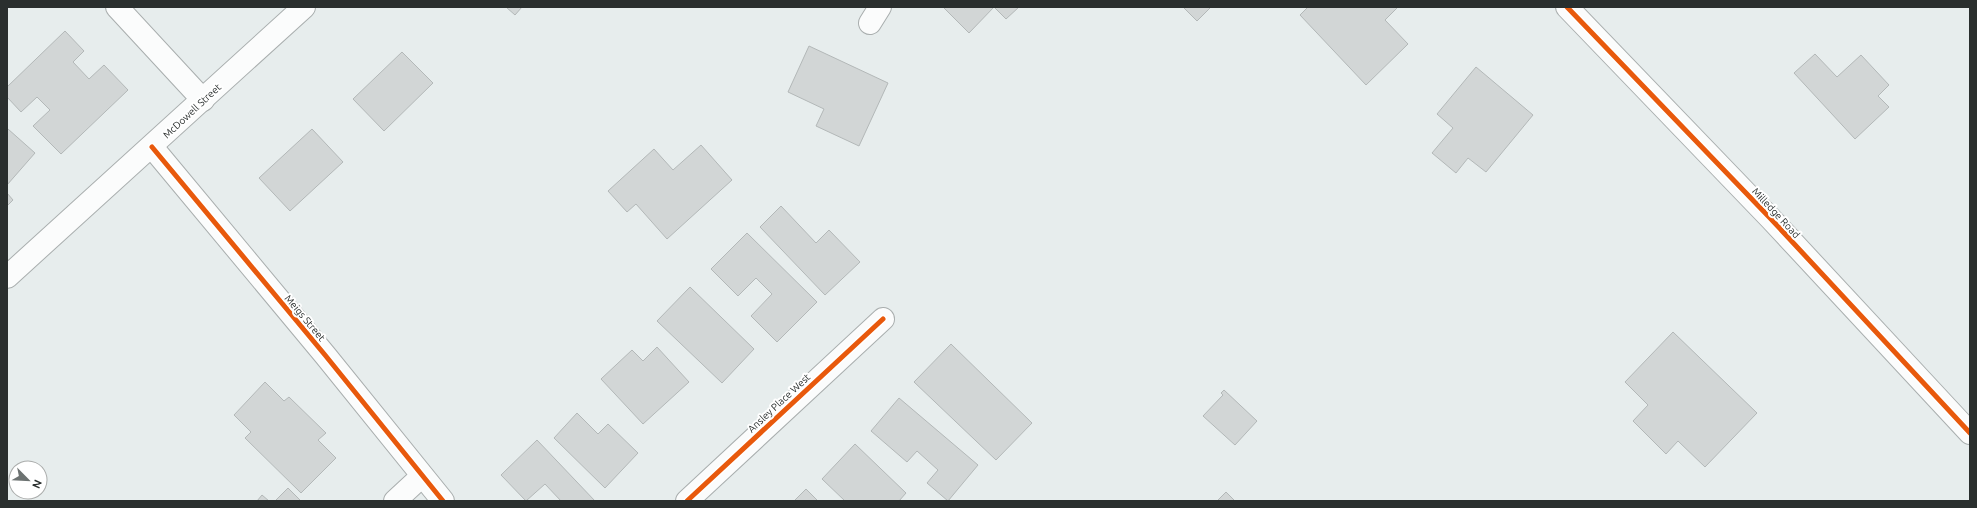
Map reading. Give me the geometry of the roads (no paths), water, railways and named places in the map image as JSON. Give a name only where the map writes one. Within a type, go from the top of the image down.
[{"type":"street","points":[[117,7],[203,100]]},
{"type":"street","name":"McDowell Street","points":[[7,277],[152,147],[304,7]]},
{"type":"street","name":"Milledge Road","points":[[1567,7],[1770,219],[1970,433]]},
{"type":"street","name":"Meigs Street","points":[[152,147],[443,501]]},
{"type":"street","name":"Ansley Place West","points":[[687,501],[883,319]]},
{"type":"street","points":[[394,501],[422,476]]}]
